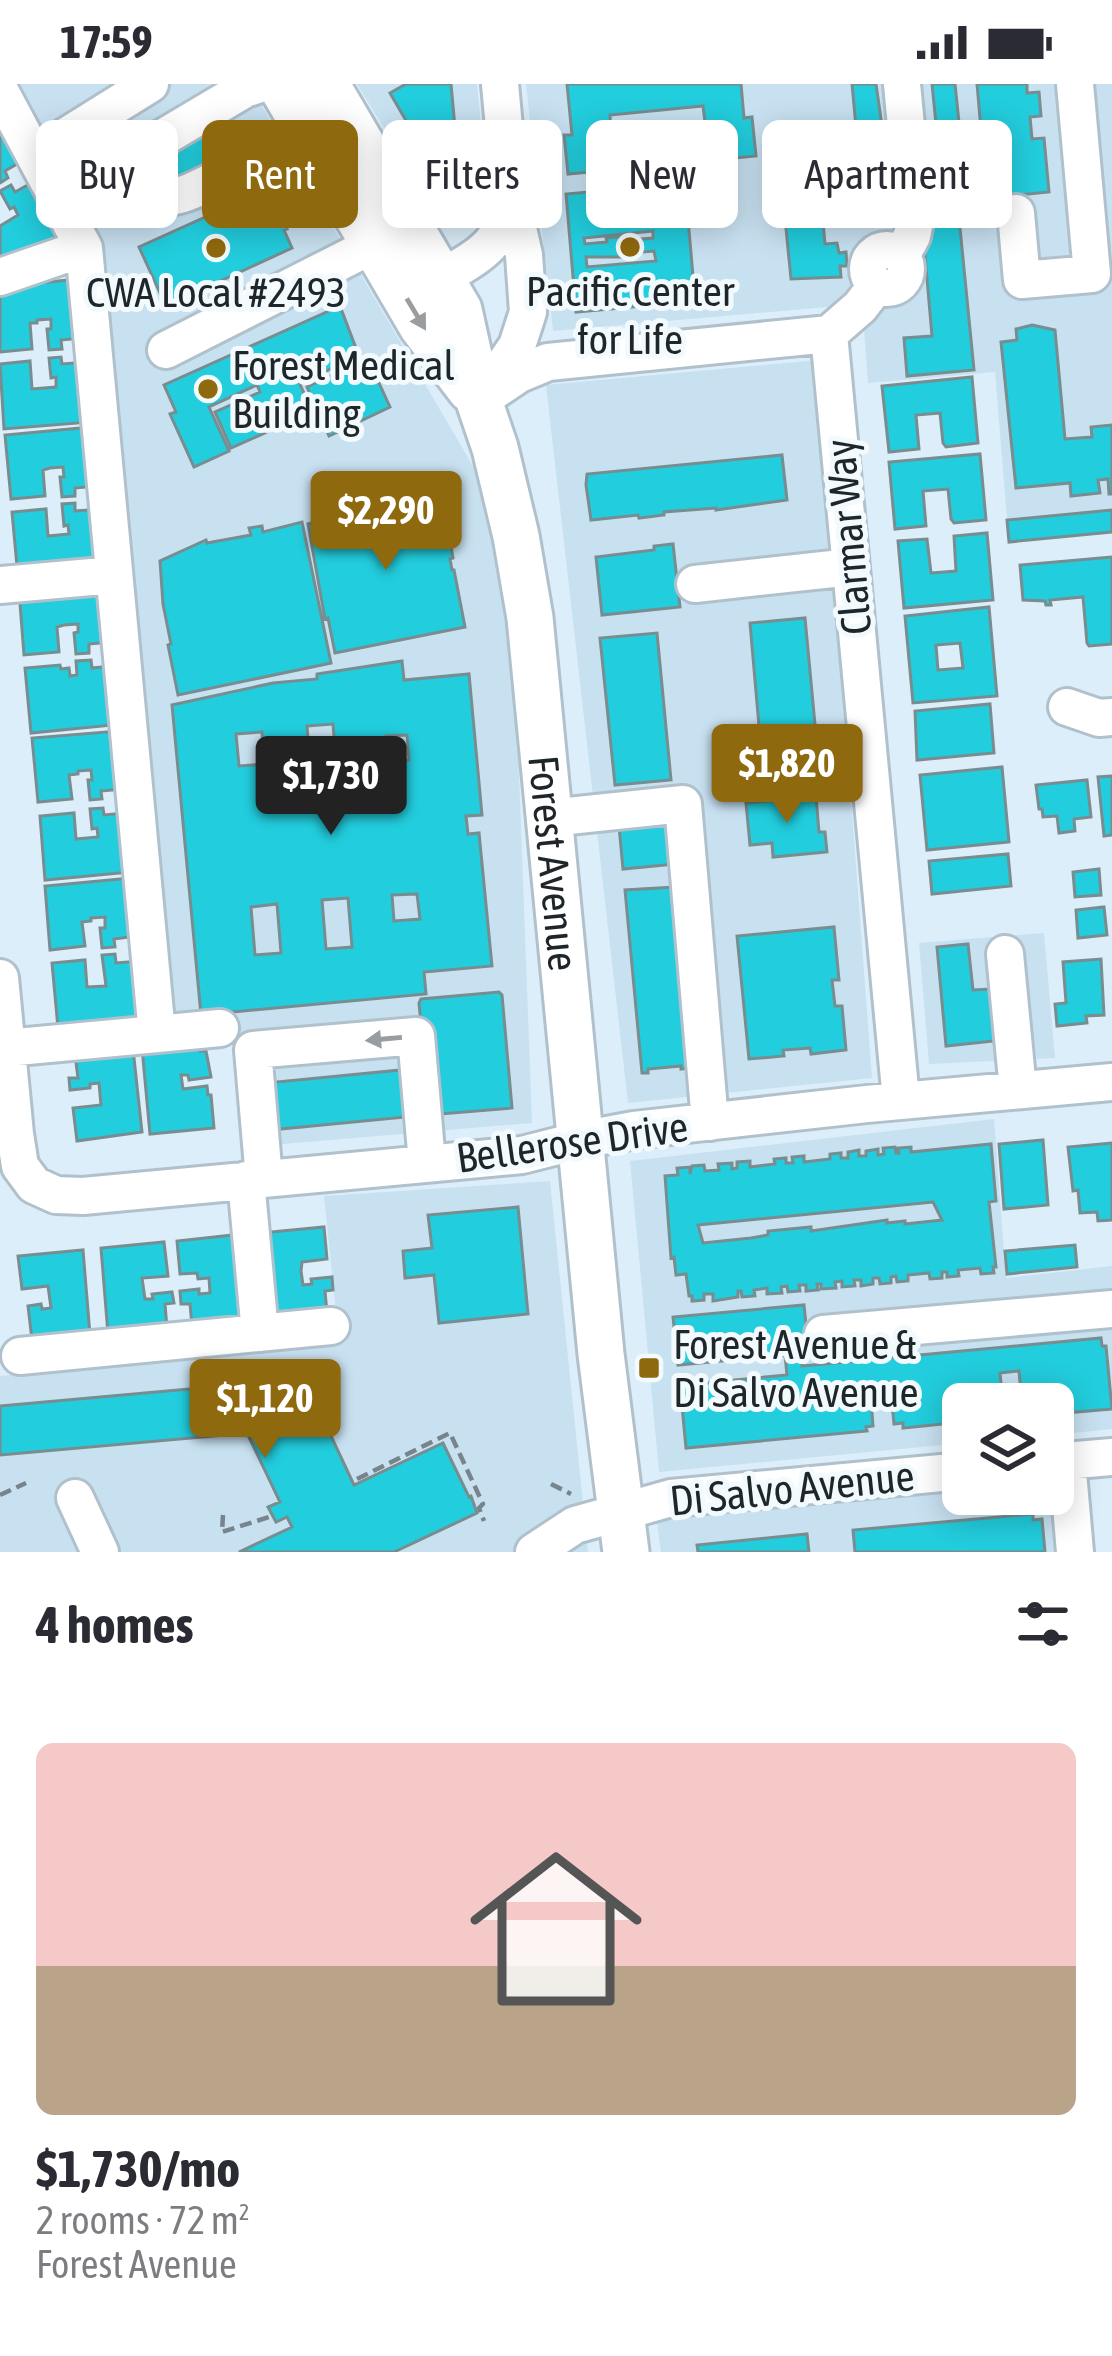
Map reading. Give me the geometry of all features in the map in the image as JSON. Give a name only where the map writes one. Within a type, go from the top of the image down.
[{"type":"main road","points":[[280,84],[302,120]]},
{"type":"main road","points":[[326,84],[459,310],[479,401]]},
{"type":"main road","points":[[358,215],[422,326],[479,401]]},
{"type":"main road","name":"Forest Avenue","points":[[479,401],[516,536],[530,619],[601,1354],[624,1532]]},
{"type":"street","points":[[92,120],[150,84]]},
{"type":"street","points":[[202,187],[173,196],[160,190],[148,171],[148,152],[154,143],[260,84]]},
{"type":"street","points":[[500,84],[503,120]]},
{"type":"street","points":[[479,401],[519,374],[548,362],[829,334],[860,307],[877,284],[869,274],[873,257],[884,251],[901,256],[912,236],[915,220],[902,84]]},
{"type":"street","points":[[1016,214],[1022,280],[1092,274],[1075,84]]},
{"type":"street","points":[[0,91],[84,248],[157,1034]]},
{"type":"street","points":[[440,279],[478,256],[503,228]]},
{"type":"street","points":[[479,401],[517,346],[528,312],[518,228]]},
{"type":"street","points":[[166,350],[375,244]]},
{"type":"street","points":[[0,277],[84,248]]},
{"type":"street","name":"Clarmar Way","points":[[829,334],[901,1100]]},
{"type":"street","points":[[695,584],[851,567]]},
{"type":"street","points":[[0,585],[114,575]]},
{"type":"street","points":[[1067,707],[1099,718],[1112,717]]},
{"type":"street","points":[[549,818],[682,804],[710,1122]]},
{"type":"street","points":[[1005,954],[1018,1090]]},
{"type":"street","points":[[0,978],[6,1048],[220,1028]]},
{"type":"street","points":[[260,1333],[253,1050],[416,1036],[427,1163]]},
{"type":"street","name":"Bellerose Drive","points":[[6,1048],[20,1166],[34,1185],[56,1195],[83,1196],[522,1156],[634,1130],[1112,1082]]},
{"type":"street","points":[[823,1334],[1112,1309]]},
{"type":"street","points":[[20,1356],[331,1326]]},
{"type":"street","points":[[1074,1461],[1112,1457]]},
{"type":"street","name":"Di Salvo Avenue","points":[[534,1552],[575,1526],[624,1532],[671,1498],[942,1473]]},
{"type":"street","points":[[75,1498],[100,1552]]},
{"type":"street","points":[[1069,1515],[1075,1552]]},
{"type":"path","points":[[357,1479],[450,1433],[483,1504],[479,1508],[484,1521]]},
{"type":"path","points":[[0,1495],[26,1483]]},
{"type":"path","points":[[551,1484],[571,1494]]},
{"type":"path","points":[[223,1515],[222,1532],[272,1516]]},
{"type":"shaded area","points":[[11,84],[249,84],[270,120],[202,120],[202,228],[333,228],[510,529],[532,1123],[247,1147],[233,1016],[169,1019],[100,246],[90,228],[178,228],[178,120],[36,120],[36,130]]},
{"type":"shaded area","points":[[357,84],[477,84],[481,120],[382,120],[382,125]]},
{"type":"shaded area","points":[[526,84],[1112,84],[1112,533],[1009,543],[995,372],[868,383],[862,304],[553,331],[542,228],[562,228],[562,120],[530,120]]},
{"type":"shaded area","points":[[818,360],[872,1078],[628,1103],[546,385]]},
{"type":"shaded area","points":[[1044,933],[1055,1058],[929,1064],[919,943]]},
{"type":"shaded area","points":[[994,1119],[1006,1278],[1112,1266],[1112,1429],[1074,1433],[1074,1383],[942,1383],[942,1445],[659,1472],[630,1161]]},
{"type":"shaded area","points":[[550,1181],[588,1552],[0,1552],[0,1376],[339,1341],[324,1196]]},
{"type":"shaded area","points":[[942,1494],[942,1515],[1062,1515],[1078,1552],[661,1552],[656,1516]]},
{"type":"building","points":[[406,84],[451,84],[454,120],[406,120],[390,93]]},
{"type":"building","points":[[567,84],[741,84],[744,118],[752,117],[756,156],[738,158],[738,120],[705,120],[703,106],[586,120],[586,172],[568,174],[564,135],[572,135]]},
{"type":"building","points":[[852,84],[876,84],[881,120],[855,120]]},
{"type":"building","points":[[932,84],[955,84],[959,120],[936,120]]},
{"type":"building","points":[[977,84],[1027,84],[1027,93],[1039,92],[1041,116],[1030,117],[1032,139],[1044,138],[1049,192],[1012,196],[1012,120],[980,120]]},
{"type":"building","points":[[0,116],[24,160],[5,171],[8,178],[0,183]]},
{"type":"building","points":[[202,130],[202,169],[178,180],[178,141]]},
{"type":"building","points":[[35,181],[36,228],[61,228],[64,233],[0,268],[0,226],[18,215],[0,191],[11,185],[15,192]]},
{"type":"building","name":"Pacific Center for Life","points":[[586,192],[586,228],[689,228],[698,301],[576,312],[566,194]],"holes":[[[653,231],[653,238],[606,238],[607,242],[585,244],[584,238]],[[654,251],[656,261],[587,267],[586,257],[630,257],[630,253]]]},
{"type":"building","name":"CWA Local #2493","points":[[202,218],[202,228],[286,228],[292,248],[166,306],[139,247]]},
{"type":"building","points":[[786,228],[824,228],[825,244],[837,243],[839,253],[846,252],[847,266],[840,266],[841,277],[791,279]]},
{"type":"building","points":[[923,228],[960,228],[974,370],[907,376],[904,338],[932,336]]},
{"type":"building","points":[[78,279],[83,338],[61,340],[62,349],[49,350],[51,319],[37,320],[30,323],[32,349],[0,352],[0,287]]},
{"type":"building","name":"Forest Medical Building","points":[[340,306],[359,356],[324,372],[318,358],[293,369],[314,415],[231,448],[215,412],[260,392],[257,385],[209,407],[229,451],[194,467],[170,414],[176,412],[164,385]]},
{"type":"building","points":[[1032,325],[1055,330],[1065,439],[1092,437],[1091,427],[1112,425],[1112,494],[1108,479],[1098,480],[1100,493],[1071,496],[1070,483],[1016,488],[1001,342],[1017,340],[1016,329]]},
{"type":"building","points":[[61,357],[62,364],[86,362],[91,422],[4,429],[0,364],[30,361],[32,389],[56,387],[49,358]]},
{"type":"building","name":"Forest Medical Building","points":[[368,359],[390,407],[329,436],[307,387]]},
{"type":"building","points":[[972,377],[978,443],[946,447],[940,413],[916,415],[919,449],[889,452],[882,386]]},
{"type":"building","points":[[92,427],[97,486],[75,488],[75,496],[62,497],[63,467],[50,468],[43,470],[45,496],[11,499],[5,435]]},
{"type":"building","points":[[980,454],[986,520],[954,523],[948,489],[923,491],[926,526],[895,529],[889,462]]},
{"type":"building","points":[[782,455],[787,500],[591,520],[587,474]]},
{"type":"building","points":[[436,491],[465,627],[335,653],[308,524],[334,518],[332,512]]},
{"type":"building","points":[[75,503],[75,511],[100,509],[105,569],[18,577],[12,512],[46,509],[48,536],[69,534],[62,504]]},
{"type":"building","points":[[1112,510],[1112,532],[1009,542],[1007,520]]},
{"type":"building","points":[[302,522],[331,663],[178,695],[160,561],[206,540],[251,535],[249,528],[262,526],[263,532]]},
{"type":"building","points":[[987,533],[993,600],[904,608],[898,541],[927,539],[931,573],[956,571],[954,536]]},
{"type":"building","points":[[673,544],[680,607],[602,615],[596,557]]},
{"type":"building","points":[[1112,557],[1112,644],[1087,643],[1083,597],[1050,600],[1051,605],[1023,600],[1020,565]]},
{"type":"building","points":[[105,583],[111,642],[89,644],[89,653],[76,654],[78,624],[64,625],[57,627],[59,652],[24,655],[19,591]]},
{"type":"building","points":[[989,607],[997,696],[913,703],[905,616]],"holes":[[[960,643],[963,668],[938,670],[936,645]]]},
{"type":"building","points":[[805,618],[819,767],[763,772],[750,623]]},
{"type":"building","points":[[657,633],[671,780],[615,785],[600,638]]},
{"type":"building","points":[[91,660],[92,668],[112,666],[113,725],[31,733],[25,668],[60,665],[69,668],[70,676],[77,675],[76,661]]},
{"type":"building","points":[[402,661],[404,680],[469,674],[482,815],[466,816],[468,834],[479,833],[492,966],[424,972],[426,994],[201,1015],[172,705],[273,683],[317,679],[317,674]],"holes":[[[333,724],[337,774],[311,776],[307,726]],[[262,732],[264,764],[239,766],[236,734]],[[407,735],[409,760],[389,763],[386,736]],[[417,894],[420,919],[394,921],[392,895]],[[348,898],[352,947],[326,949],[322,900]],[[277,904],[281,953],[255,955],[251,907]]]},
{"type":"building","points":[[990,704],[994,753],[917,760],[915,711]]},
{"type":"building","points":[[118,731],[124,789],[101,791],[102,799],[90,800],[91,770],[78,771],[69,775],[72,799],[38,802],[32,738]]},
{"type":"building","points":[[1002,767],[1009,842],[927,850],[920,775]]},
{"type":"building","points":[[1112,776],[1112,835],[1104,836],[1098,777]]},
{"type":"building","points":[[1087,780],[1091,817],[1074,819],[1075,831],[1059,833],[1057,816],[1043,817],[1039,809],[1036,785]]},
{"type":"building","points":[[816,796],[819,832],[825,832],[827,852],[773,857],[772,843],[750,845],[746,803]]},
{"type":"building","points":[[103,808],[104,815],[126,813],[131,872],[45,880],[40,816],[74,813],[76,839],[98,837],[90,809]]},
{"type":"building","points":[[629,817],[672,823],[676,864],[623,869],[619,826],[630,828]]},
{"type":"building","points":[[1008,854],[1011,886],[932,894],[929,861]]},
{"type":"building","points":[[1099,869],[1101,895],[1075,897],[1073,872]]},
{"type":"building","points":[[132,878],[137,936],[114,939],[115,947],[102,948],[100,928],[105,928],[105,917],[91,918],[82,922],[85,946],[50,950],[45,886]]},
{"type":"building","points":[[674,887],[691,1068],[642,1073],[625,890]]},
{"type":"building","points":[[1104,907],[1107,935],[1078,938],[1076,910]]},
{"type":"building","points":[[834,927],[839,980],[832,980],[835,1006],[842,1006],[846,1050],[811,1054],[810,1048],[783,1050],[784,1056],[749,1059],[737,936]]},
{"type":"building","points":[[968,944],[973,990],[989,989],[994,1041],[946,1046],[937,947]]},
{"type":"building","points":[[115,954],[116,963],[139,961],[144,1019],[58,1028],[52,963],[85,960],[87,987],[106,986],[102,955]]},
{"type":"building","points":[[1101,959],[1104,1015],[1086,1016],[1087,1023],[1057,1026],[1055,1004],[1066,1003],[1063,962]]},
{"type":"building","points":[[499,992],[512,1108],[429,1115],[421,999]]},
{"type":"building","points":[[200,1042],[211,1077],[189,1080],[188,1075],[181,1075],[183,1089],[207,1086],[214,1128],[150,1134],[142,1048]]},
{"type":"building","points":[[133,1049],[142,1132],[77,1141],[73,1108],[101,1105],[99,1083],[70,1090],[69,1078],[78,1078],[75,1055]]},
{"type":"building","points":[[411,1069],[416,1116],[270,1130],[266,1083]]},
{"type":"building","points":[[1043,1140],[1048,1205],[1004,1209],[999,1144]]},
{"type":"building","points":[[1112,1143],[1112,1220],[1098,1221],[1097,1212],[1080,1213],[1068,1147]]},
{"type":"building","points":[[991,1144],[996,1201],[989,1202],[994,1273],[981,1274],[980,1268],[958,1270],[959,1276],[947,1277],[947,1272],[942,1272],[942,1278],[930,1279],[929,1273],[908,1275],[908,1281],[897,1282],[896,1276],[891,1283],[880,1284],[879,1278],[873,1278],[873,1284],[861,1286],[861,1280],[854,1280],[855,1286],[842,1287],[842,1281],[835,1282],[836,1288],[821,1289],[817,1284],[818,1290],[806,1291],[806,1285],[788,1292],[787,1286],[781,1287],[782,1293],[767,1294],[767,1288],[742,1297],[738,1291],[738,1297],[713,1301],[713,1294],[704,1294],[704,1300],[692,1301],[686,1274],[676,1275],[665,1176],[678,1175],[677,1168],[690,1167],[690,1174],[692,1166],[719,1170],[718,1164],[732,1163],[732,1169],[737,1162],[750,1161],[750,1167],[775,1164],[774,1159],[793,1163],[792,1157],[804,1156],[804,1162],[841,1153],[841,1158],[848,1158],[848,1152],[859,1150],[859,1156],[866,1156],[866,1151],[878,1149],[878,1155],[884,1154],[883,1148],[895,1147],[896,1153],[898,1148],[911,1147],[911,1152]],"holes":[[[933,1202],[942,1220],[768,1231],[768,1235],[703,1243],[698,1225]]]},
{"type":"building","points":[[518,1207],[528,1314],[439,1323],[434,1275],[405,1278],[403,1251],[432,1248],[428,1215]]},
{"type":"building","points":[[324,1227],[327,1259],[302,1262],[301,1271],[303,1285],[312,1284],[311,1279],[332,1277],[333,1290],[325,1291],[327,1313],[269,1319],[260,1233]]},
{"type":"building","points":[[242,1234],[251,1321],[192,1326],[190,1304],[181,1304],[180,1291],[210,1293],[209,1278],[180,1274],[177,1241]]},
{"type":"building","points":[[164,1242],[168,1276],[142,1278],[145,1299],[172,1292],[174,1303],[165,1304],[167,1328],[108,1334],[101,1248]]},
{"type":"building","points":[[1075,1245],[1077,1267],[1007,1274],[1005,1251]]},
{"type":"building","points":[[83,1250],[90,1335],[32,1340],[28,1306],[51,1308],[48,1286],[22,1289],[18,1256]]},
{"type":"building","points":[[804,1305],[808,1344],[803,1345],[802,1366],[1101,1338],[1106,1346],[1112,1409],[1074,1412],[1074,1383],[1020,1383],[1019,1371],[1000,1373],[1001,1383],[942,1383],[942,1424],[903,1428],[903,1423],[894,1424],[890,1383],[870,1385],[873,1426],[866,1427],[867,1431],[686,1448],[680,1385],[787,1375],[785,1355],[678,1365],[673,1317]]},
{"type":"building","points":[[277,1381],[284,1398],[308,1387],[354,1485],[443,1443],[477,1513],[394,1552],[239,1552],[292,1527],[287,1517],[276,1522],[268,1507],[280,1502],[247,1433],[0,1455],[0,1406]]},
{"type":"building","points":[[1033,1515],[1033,1520],[1042,1519],[1045,1552],[855,1552],[853,1530]]},
{"type":"building","points":[[807,1534],[809,1552],[698,1552],[697,1545]]},
{"type":"place","name":"Pacific Center for Life","points":[[630,247]]},
{"type":"place","name":"CWA Local #2493","points":[[216,248]]},
{"type":"place","name":"Forest Medical Building","points":[[208,389]]},
{"type":"place","name":"Forest Avenue & Di Salvo Avenue","points":[[649,1368]]}]
